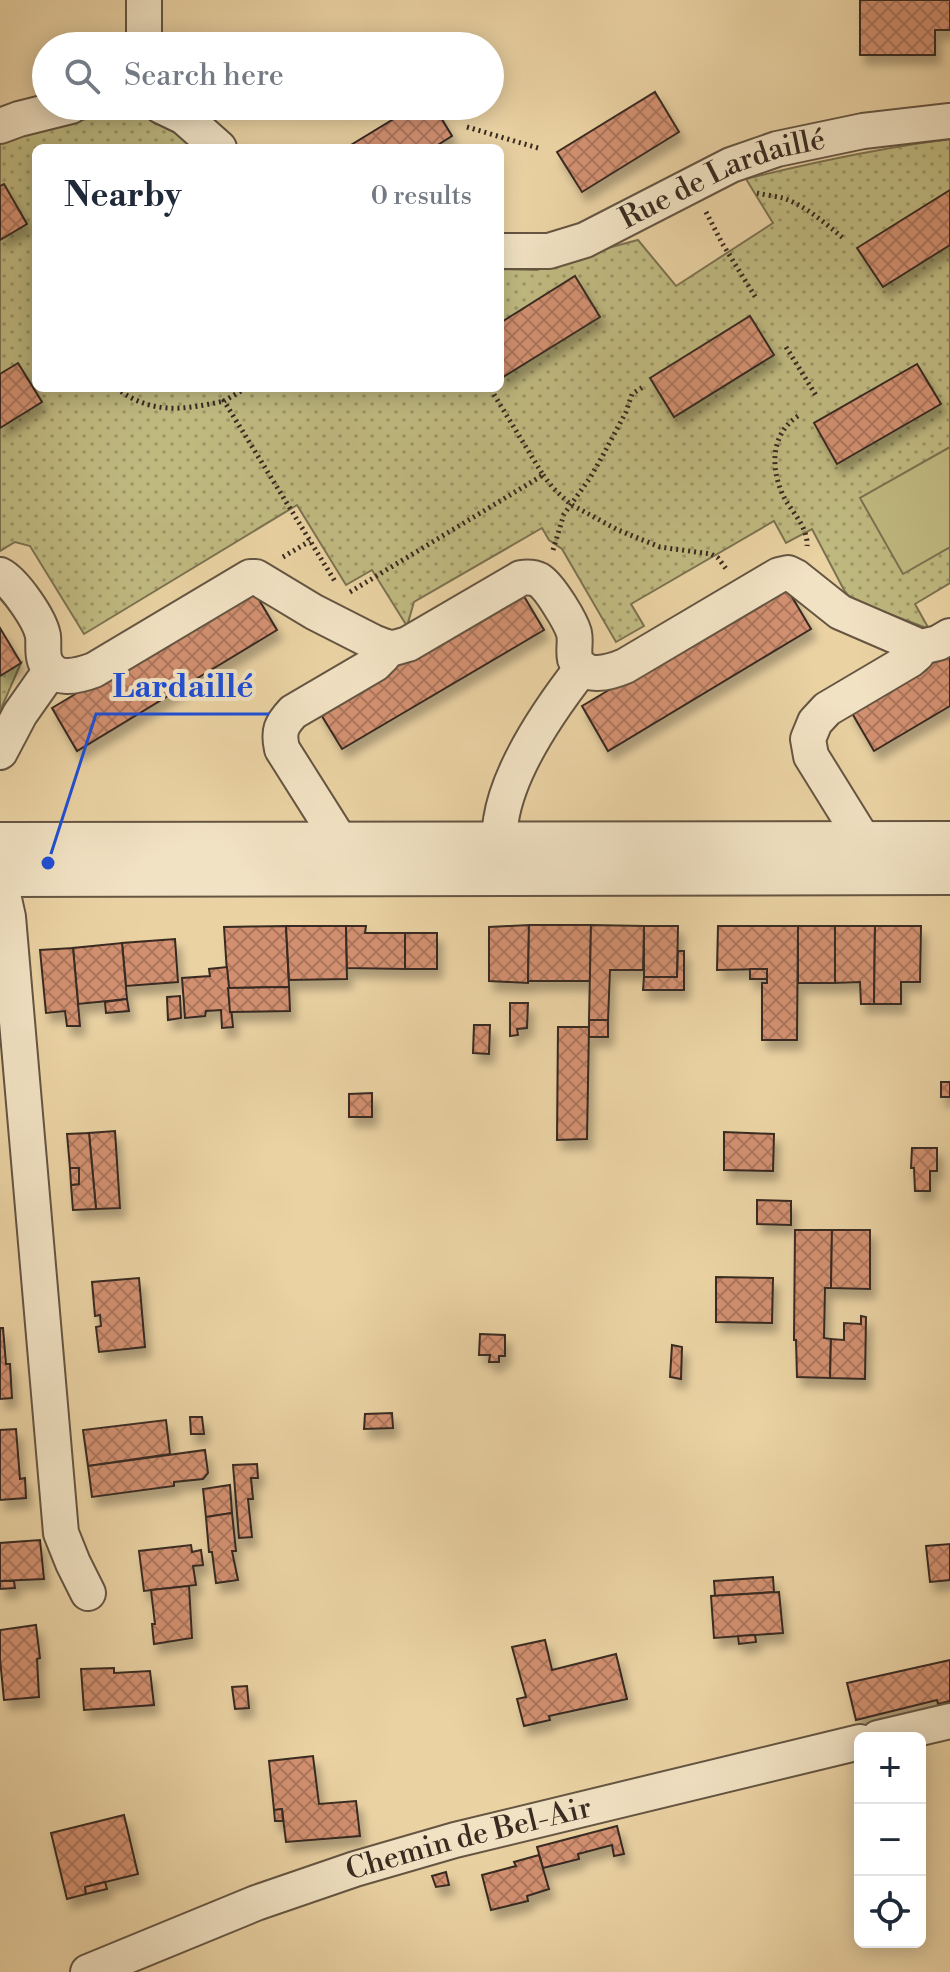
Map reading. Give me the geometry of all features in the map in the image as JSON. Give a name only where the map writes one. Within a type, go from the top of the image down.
[{"type":"street","points":[[144,0],[144,32]]},
{"type":"street","points":[[0,126],[32,116]]},
{"type":"street","points":[[187,120],[214,144]]},
{"type":"street","name":"Rue de Lardaillé","points":[[504,251],[549,251],[567,246],[595,235],[731,165],[777,149],[863,131],[950,121]]},
{"type":"street","points":[[0,575],[13,585],[40,625],[46,664],[60,676],[71,677],[94,670],[250,577],[256,577],[314,612],[386,647],[401,648],[521,578],[530,576],[547,587],[573,629],[575,658],[582,668],[602,674],[625,666],[779,575],[788,573],[840,612],[936,641]]},
{"type":"street","points":[[865,843],[811,756],[808,739],[815,722],[827,709],[936,641]]},
{"type":"street","points":[[342,844],[282,749],[279,735],[283,723],[293,712],[375,664],[386,647]]},
{"type":"street","points":[[500,861],[500,823],[515,775],[548,713],[582,668]]},
{"type":"street","points":[[0,752],[20,714],[51,670]]},
{"type":"street","points":[[88,1593],[61,1533],[8,917],[0,880],[865,843],[950,843]]},
{"type":"street","points":[[0,844],[342,844],[500,861],[950,877]]},
{"type":"street","points":[[903,1732],[950,1721]]},
{"type":"street","name":"Chemin de Bel-Air","points":[[88,1972],[256,1903],[355,1869],[455,1840],[854,1743]]},
{"type":"path","points":[[467,127],[538,148]]},
{"type":"path","points":[[692,185],[722,243],[756,298]]},
{"type":"path","points":[[756,193],[782,198],[803,208],[843,238]]},
{"type":"path","points":[[786,347],[817,397]]},
{"type":"path","points":[[538,580],[556,543],[564,514],[590,478],[626,412],[632,394],[643,387]]},
{"type":"path","points":[[123,392],[156,408],[184,409],[224,401],[239,392]]},
{"type":"path","points":[[492,392],[543,475],[570,504],[639,539],[672,550],[718,558],[742,597]]},
{"type":"path","points":[[224,401],[338,587]]},
{"type":"path","points":[[792,575],[807,546],[807,538],[781,490],[775,454],[781,433],[798,416]]},
{"type":"path","points":[[344,592],[352,592],[543,475]]},
{"type":"shaded area","points":[[82,120],[153,120],[171,128],[189,144],[32,144],[32,392],[504,392],[504,269],[537,270],[638,240],[676,286],[773,223],[746,179],[848,156],[950,139],[950,583],[915,604],[929,629],[852,600],[812,529],[786,543],[774,521],[631,604],[644,626],[616,642],[562,549],[549,540],[542,528],[414,602],[407,626],[372,570],[346,585],[297,505],[84,634],[30,546],[15,542],[0,551],[0,143],[36,130]]},
{"type":"shaded area","points":[[950,447],[950,547],[903,574],[860,498]]},
{"type":"shaded area","points":[[21,663],[0,711],[0,676]]},
{"type":"building","points":[[860,0],[950,0],[950,30],[935,30],[935,55],[860,55]]},
{"type":"building","points":[[655,92],[679,132],[582,192],[557,152]]},
{"type":"building","points":[[392,120],[442,120],[452,136],[439,144],[353,144]]},
{"type":"building","points":[[4,184],[27,224],[0,240],[0,186]]},
{"type":"building","points":[[950,190],[950,245],[883,287],[857,248]]},
{"type":"building","points":[[575,276],[600,317],[504,377],[504,320]]},
{"type":"building","points":[[750,316],[774,355],[674,417],[650,378]]},
{"type":"building","points":[[18,363],[32,386],[32,392],[36,392],[42,402],[0,428],[0,374]]},
{"type":"building","points":[[917,364],[941,404],[837,464],[814,423]]},
{"type":"building","points":[[785,585],[811,629],[608,751],[582,706]]},
{"type":"building","points":[[252,588],[277,630],[77,751],[52,708]]},
{"type":"building","points":[[519,588],[544,630],[342,749],[317,708]]},
{"type":"building","points":[[0,628],[21,663],[0,676]]},
{"type":"building","points":[[950,648],[950,706],[874,751],[849,708]]},
{"type":"building","points":[[529,925],[528,983],[489,981],[489,927]]},
{"type":"building","points":[[529,925],[591,925],[590,981],[528,981]]},
{"type":"building","points":[[591,925],[644,926],[643,970],[610,970],[608,1020],[589,1020]]},
{"type":"building","points":[[286,926],[289,987],[228,988],[224,927]]},
{"type":"building","points":[[286,926],[346,926],[347,979],[289,980]]},
{"type":"building","points":[[346,926],[366,926],[365,933],[405,933],[405,969],[347,968]]},
{"type":"building","points":[[644,926],[678,926],[677,977],[644,977]]},
{"type":"building","points":[[718,926],[798,926],[797,1040],[762,1040],[762,983],[767,983],[767,969],[717,970]]},
{"type":"building","points":[[798,926],[835,926],[835,983],[798,983]]},
{"type":"building","points":[[835,926],[875,926],[874,1004],[861,1004],[860,982],[835,983]]},
{"type":"building","points":[[875,926],[921,926],[920,982],[901,982],[901,1004],[874,1004]]},
{"type":"building","points":[[405,933],[437,933],[437,969],[405,969]]},
{"type":"building","points":[[175,939],[178,982],[126,986],[122,943]]},
{"type":"building","points":[[122,943],[127,999],[78,1004],[73,948]]},
{"type":"building","points":[[73,948],[80,1026],[67,1026],[65,1011],[46,1013],[40,950]]},
{"type":"building","points":[[678,951],[684,951],[684,990],[643,990],[644,977],[677,977]]},
{"type":"building","points":[[227,967],[233,1027],[222,1028],[221,1010],[185,1018],[182,978],[210,976],[209,969]]},
{"type":"building","points":[[750,969],[767,969],[767,979],[750,979]]},
{"type":"building","points":[[289,987],[290,1011],[230,1012],[228,988]]},
{"type":"building","points":[[180,996],[181,1018],[168,1020],[167,997]]},
{"type":"building","points":[[127,999],[129,1011],[106,1013],[105,1002]]},
{"type":"building","points":[[510,1003],[528,1003],[527,1028],[517,1029],[518,1035],[510,1036]]},
{"type":"building","points":[[589,1020],[608,1020],[608,1037],[589,1037]]},
{"type":"building","points":[[474,1025],[490,1025],[489,1054],[473,1053]]},
{"type":"building","points":[[558,1027],[589,1027],[587,1139],[557,1140]]},
{"type":"building","points":[[941,1082],[950,1082],[950,1097],[941,1097]]},
{"type":"building","points":[[372,1093],[372,1117],[349,1117],[349,1094]]},
{"type":"building","points":[[115,1131],[120,1208],[96,1209],[89,1133]]},
{"type":"building","points":[[724,1132],[774,1134],[773,1171],[724,1170]]},
{"type":"building","points":[[89,1133],[96,1209],[73,1210],[71,1185],[79,1184],[79,1168],[70,1168],[67,1134]]},
{"type":"building","points":[[912,1148],[937,1148],[937,1171],[930,1171],[930,1191],[915,1191]]},
{"type":"building","points":[[70,1168],[79,1168],[79,1184],[71,1185]]},
{"type":"building","points":[[757,1200],[791,1201],[791,1225],[757,1224]]},
{"type":"building","points":[[795,1230],[832,1230],[831,1288],[825,1288],[824,1338],[831,1339],[830,1378],[797,1377],[794,1340]]},
{"type":"building","points":[[832,1230],[870,1230],[870,1289],[831,1288]]},
{"type":"building","points":[[716,1277],[773,1278],[772,1323],[716,1322]]},
{"type":"building","points":[[139,1278],[145,1347],[99,1352],[96,1327],[101,1326],[100,1315],[95,1316],[92,1282]]},
{"type":"building","points":[[861,1316],[866,1317],[865,1379],[830,1378],[831,1339],[844,1340],[844,1323],[861,1324]]},
{"type":"building","points":[[0,1328],[3,1328],[6,1364],[10,1364],[12,1398],[0,1399]]},
{"type":"building","points":[[480,1334],[505,1335],[505,1356],[499,1356],[499,1362],[489,1362],[490,1355],[479,1355]]},
{"type":"building","points":[[672,1345],[682,1347],[681,1379],[670,1377]]},
{"type":"building","points":[[392,1413],[393,1428],[364,1429],[365,1414]]},
{"type":"building","points":[[190,1417],[202,1417],[204,1434],[191,1434]]},
{"type":"building","points":[[166,1420],[170,1454],[88,1466],[83,1430]]},
{"type":"building","points":[[16,1429],[20,1479],[25,1478],[26,1498],[0,1500],[0,1430]]},
{"type":"building","points":[[205,1450],[208,1473],[203,1479],[92,1497],[88,1466]]},
{"type":"building","points":[[257,1464],[258,1478],[251,1478],[253,1499],[248,1499],[252,1537],[239,1538],[233,1465]]},
{"type":"building","points":[[230,1485],[232,1513],[206,1517],[203,1489]]},
{"type":"building","points":[[232,1513],[236,1551],[232,1551],[238,1580],[216,1583],[206,1517]]},
{"type":"building","points":[[40,1540],[44,1579],[0,1581],[0,1543]]},
{"type":"building","points":[[950,1544],[950,1580],[930,1582],[926,1546]]},
{"type":"building","points":[[191,1545],[192,1552],[201,1550],[203,1565],[193,1566],[196,1585],[144,1591],[139,1551]]},
{"type":"building","points":[[773,1577],[774,1592],[715,1596],[714,1581]]},
{"type":"building","points":[[0,1581],[14,1581],[15,1588],[0,1589]]},
{"type":"building","points":[[189,1586],[192,1638],[154,1644],[151,1590]]},
{"type":"building","points":[[779,1592],[783,1633],[714,1638],[711,1596]]},
{"type":"building","points":[[36,1625],[40,1658],[37,1659],[39,1697],[4,1700],[0,1630]]},
{"type":"building","points":[[755,1635],[756,1642],[739,1644],[738,1636]]},
{"type":"building","points":[[545,1640],[552,1670],[616,1654],[627,1699],[549,1716],[550,1720],[524,1726],[517,1699],[526,1697],[512,1647]]},
{"type":"building","points":[[950,1660],[950,1701],[938,1704],[937,1700],[856,1720],[847,1683]]},
{"type":"building","points":[[114,1668],[114,1673],[150,1671],[154,1705],[84,1710],[81,1669]]},
{"type":"building","points":[[247,1686],[249,1708],[235,1709],[232,1687]]},
{"type":"building","points":[[313,1756],[319,1804],[356,1801],[360,1836],[286,1842],[282,1809],[274,1810],[269,1761]]},
{"type":"building","points":[[282,1809],[283,1821],[275,1821],[274,1810]]},
{"type":"building","points":[[124,1815],[138,1874],[85,1887],[86,1894],[67,1899],[51,1833]]},
{"type":"building","points":[[617,1826],[624,1854],[614,1856],[612,1845],[578,1854],[579,1859],[543,1868],[537,1847]]},
{"type":"building","points":[[539,1855],[549,1889],[527,1896],[528,1901],[491,1910],[482,1875],[516,1866],[514,1862]]},
{"type":"building","points":[[446,1872],[449,1885],[436,1887],[432,1876]]},
{"type":"building","points":[[105,1882],[107,1889],[86,1894],[85,1887]]},
{"type":"place","name":"Lardaillé","points":[[48,863]]}]
